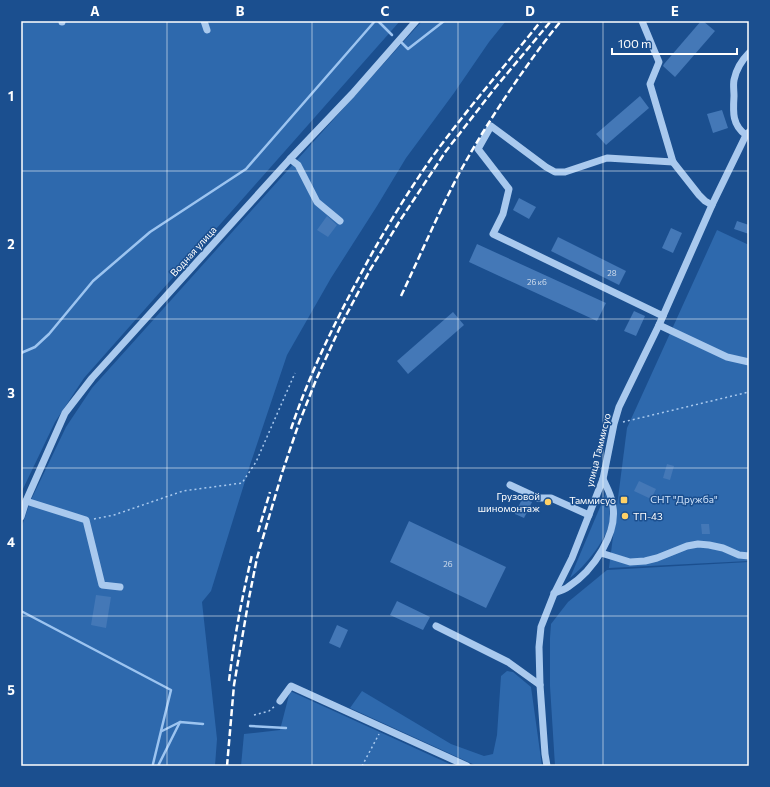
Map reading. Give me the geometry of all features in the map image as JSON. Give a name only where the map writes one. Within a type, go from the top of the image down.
[{"type":"street","points":[[204,21],[207,30]]},
{"type":"street","name":"Водная улица","points":[[21,517],[26,501],[65,413],[92,378],[290,159],[352,94],[416,21]]},
{"type":"street","points":[[642,21],[659,62],[650,84],[673,162],[699,195],[712,205]]},
{"type":"street","points":[[748,134],[741,132],[737,126],[733,114],[734,80],[739,66],[749,53]]},
{"type":"street","points":[[663,316],[493,234],[503,214],[509,189],[478,149],[491,126],[546,167],[556,172],[565,172],[607,158],[673,162]]},
{"type":"street","name":"улица Таммисуо","points":[[547,766],[540,684],[540,627],[572,558],[603,479],[619,407],[659,325],[712,205],[748,134]]},
{"type":"street","points":[[290,159],[298,165],[317,202],[340,221]]},
{"type":"street","points":[[659,325],[727,357],[749,362]]},
{"type":"street","points":[[554,594],[567,588],[578,580],[593,563],[601,553],[613,527],[613,502],[603,479]]},
{"type":"street","points":[[510,486],[538,498],[551,498],[588,515]]},
{"type":"street","points":[[26,501],[86,520],[102,585],[120,587]]},
{"type":"street","points":[[601,553],[630,562],[645,561],[657,558],[687,546],[709,544],[749,556]]},
{"type":"street","points":[[436,626],[508,662],[540,684]]},
{"type":"street","points":[[280,700],[291,686],[467,766]]},
{"type":"path","points":[[86,520],[114,515],[183,492],[242,483],[256,462],[294,373]]},
{"type":"path","points":[[614,424],[749,392]]},
{"type":"path","points":[[254,715],[269,711],[280,700]]},
{"type":"path","points":[[362,766],[382,728]]},
{"type":"green space","points":[[21,21],[400,21],[84,378],[55,422],[21,493]]},
{"type":"green space","points":[[422,21],[506,21],[489,42],[454,93],[406,158],[331,278],[287,355],[250,465],[211,591],[202,602],[217,739],[215,766],[21,766],[21,529],[30,502],[66,427],[92,388]]},
{"type":"green space","name":"СНТ \"Дружба\"","points":[[717,230],[749,245],[749,561],[609,568],[627,428]]},
{"type":"green space","points":[[606,493],[610,518],[609,526],[601,543],[589,559],[570,578]]},
{"type":"green space","points":[[749,562],[749,766],[555,766],[550,686],[551,624],[568,602],[607,570]]},
{"type":"green space","points":[[507,671],[513,672],[531,687],[542,766],[477,766],[350,708],[362,691],[451,744],[484,756],[493,754],[497,735],[501,676]]},
{"type":"green space","points":[[290,691],[454,766],[241,766],[244,734],[280,730]]},
{"type":"building","points":[[701,21],[715,31],[675,77],[663,66]]},
{"type":"building","points":[[640,96],[649,108],[606,145],[596,134]]},
{"type":"building","points":[[722,110],[728,128],[713,133],[707,114]]},
{"type":"building","points":[[519,198],[536,207],[529,219],[513,210]]},
{"type":"building","points":[[327,216],[337,225],[328,237],[317,230]]},
{"type":"building","points":[[737,221],[749,225],[749,234],[734,229]]},
{"type":"building","points":[[671,228],[682,233],[673,253],[662,248]]},
{"type":"building","points":[[558,237],[626,271],[619,285],[551,251]]},
{"type":"building","points":[[477,244],[606,303],[597,321],[469,262]]},
{"type":"building","points":[[634,311],[645,316],[636,336],[624,331]]},
{"type":"building","points":[[453,312],[464,325],[408,374],[397,361]]},
{"type":"building","points":[[667,464],[674,466],[670,480],[663,478]]},
{"type":"building","points":[[639,481],[656,489],[651,499],[634,491]]},
{"type":"building","points":[[523,497],[532,502],[524,518],[515,514]]},
{"type":"building","points":[[409,521],[506,567],[486,608],[390,562]]},
{"type":"building","points":[[701,524],[709,524],[710,534],[702,534]]},
{"type":"building","points":[[96,595],[111,597],[106,628],[91,625]]},
{"type":"building","points":[[397,601],[430,617],[423,630],[390,615]]},
{"type":"building","points":[[337,625],[348,630],[340,648],[329,643]]},
{"type":"waterway","points":[[21,353],[35,347],[49,334],[93,281],[150,232],[246,169],[375,21]]},
{"type":"waterway","points":[[378,21],[392,35]]},
{"type":"waterway","points":[[402,43],[408,49],[444,21]]},
{"type":"waterway","points":[[21,611],[171,690],[153,764]]},
{"type":"waterway","points":[[162,731],[180,722]]},
{"type":"waterway","points":[[158,766],[180,722],[203,724]]},
{"type":"waterway","points":[[250,726],[286,728]]},
{"type":"railway","points":[[291,429],[312,373],[329,336],[365,267],[393,218],[433,156],[473,104],[541,21]]},
{"type":"railway","points":[[227,766],[234,685],[257,558],[282,473],[299,423],[316,380],[341,325],[370,270],[399,222],[446,151],[495,88],[551,21]]},
{"type":"railway","points":[[401,296],[445,201],[474,147],[517,80],[561,21]]},
{"type":"railway","points":[[258,532],[270,492]]},
{"type":"railway","points":[[229,681],[233,650],[252,555]]},
{"type":"place","name":"Таммисуо","points":[[624,500]]},
{"type":"place","name":"Грузовой шиномонтаж","points":[[548,502]]},
{"type":"place","name":"ТП-43","points":[[625,516]]}]
